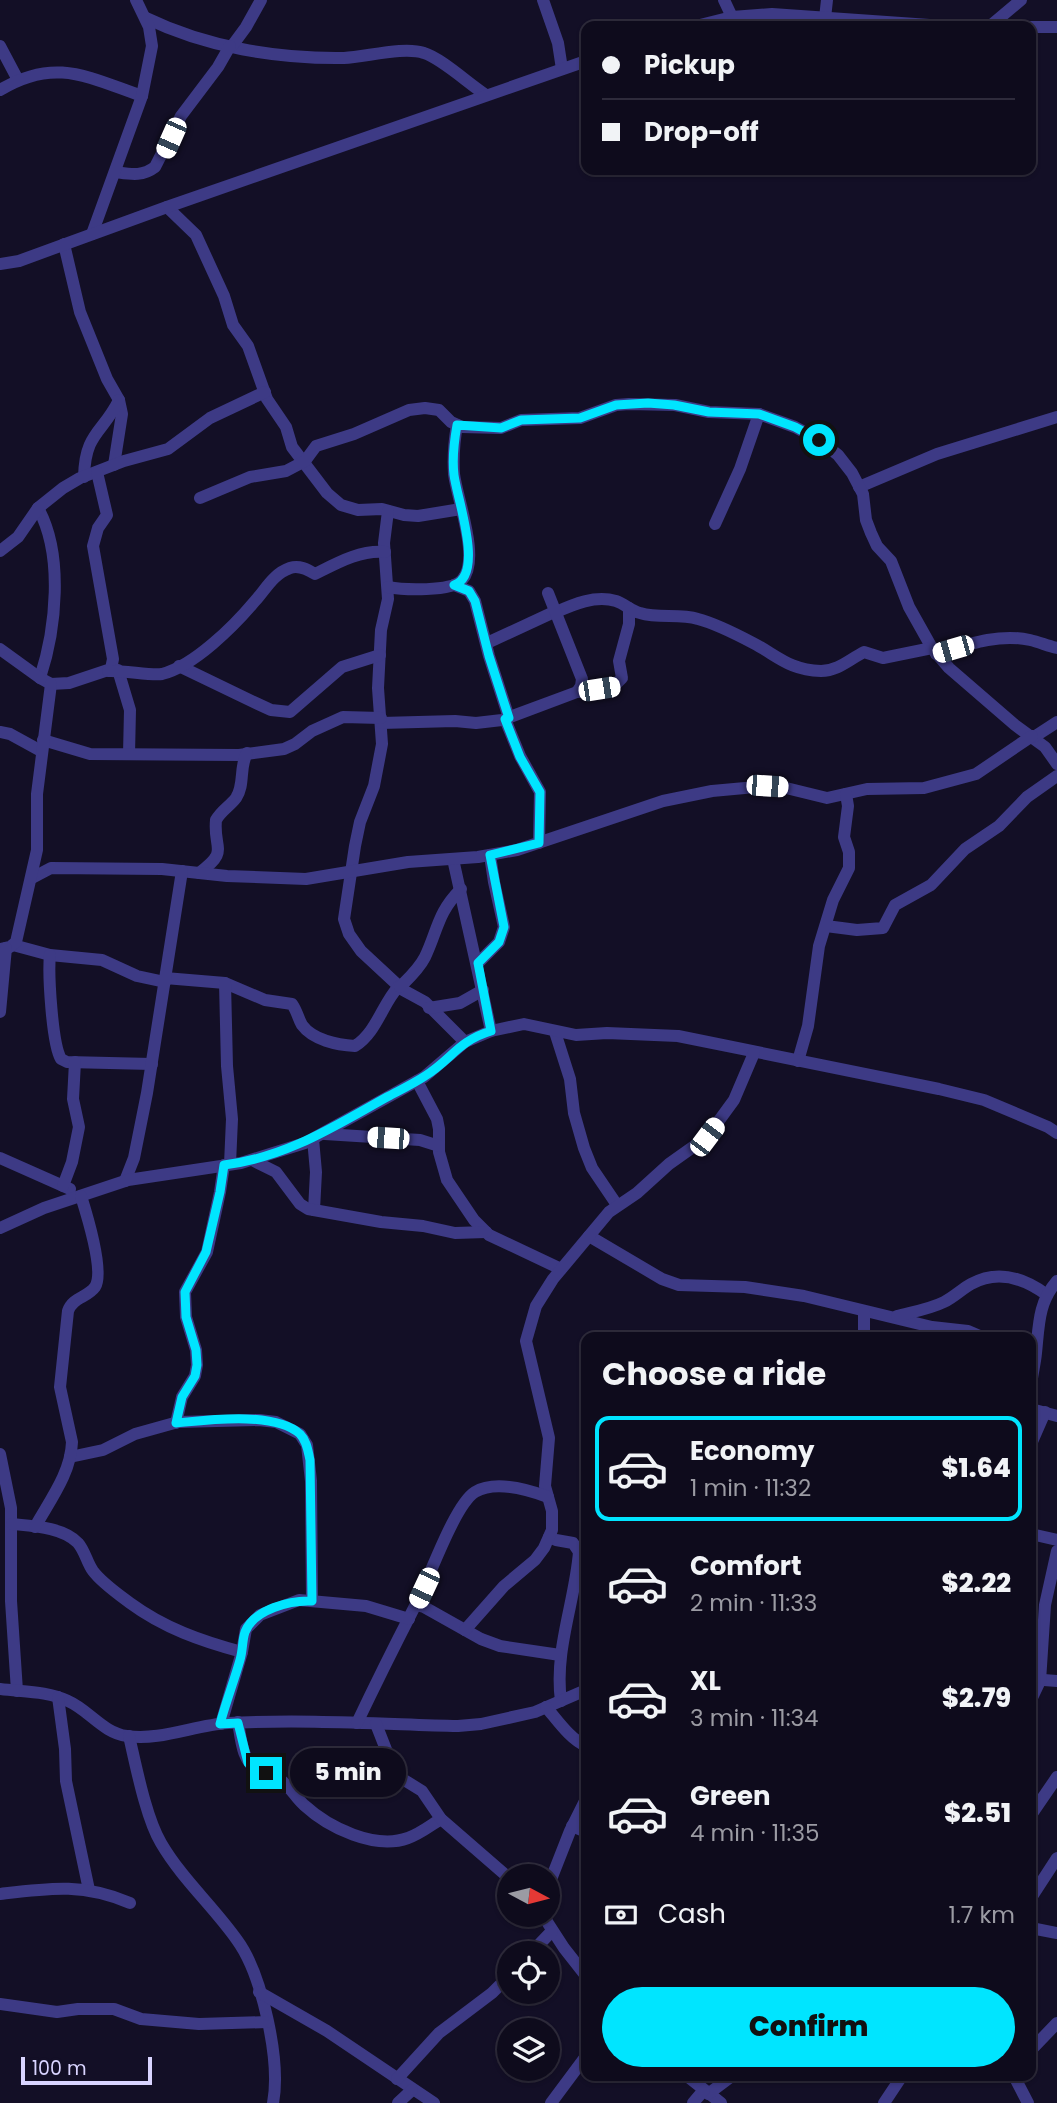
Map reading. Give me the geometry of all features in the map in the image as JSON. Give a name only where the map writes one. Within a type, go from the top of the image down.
[{"type":"street","points":[[92,234],[142,96],[152,46],[146,18],[136,0]]},
{"type":"street","points":[[115,172],[135,175],[155,167],[181,116],[246,27],[261,0]]},
{"type":"street","points":[[543,0],[558,43],[562,69]]},
{"type":"street","points":[[724,0],[732,17]]},
{"type":"street","points":[[825,18],[827,0]]},
{"type":"street","points":[[996,21],[1021,0]]},
{"type":"street","points":[[718,21],[732,17],[772,14],[870,21]]},
{"type":"street","points":[[146,18],[162,26],[231,46],[285,56],[345,58],[406,51],[424,53],[438,60],[485,95]]},
{"type":"street","points":[[1036,27],[1057,27]]},
{"type":"street","points":[[0,46],[18,80]]},
{"type":"street","points":[[0,264],[19,261],[581,63]]},
{"type":"street","points":[[0,90],[33,74],[60,71],[86,76],[142,96]]},
{"type":"street","points":[[167,207],[196,235],[224,296],[233,325],[248,346],[265,392],[286,427],[292,447],[327,493],[341,505],[358,510],[375,508],[418,516],[461,509]]},
{"type":"street","points":[[64,244],[80,312],[107,379],[119,400],[122,414],[114,465]]},
{"type":"street","points":[[0,551],[18,537],[38,508],[63,488],[114,465],[168,449],[210,418],[265,392]]},
{"type":"street","points":[[119,400],[92,438],[87,452],[91,474],[107,515],[98,528],[93,546],[113,670],[125,688],[130,710],[129,754]]},
{"type":"street","points":[[200,498],[250,477],[286,471],[304,461],[316,446],[354,434],[409,410],[439,410],[457,425],[501,428],[521,420],[580,418],[616,405],[629,404],[674,405],[709,412],[759,414],[795,427],[819,440],[838,455],[863,494],[866,520],[877,546],[891,561],[909,607],[934,651],[974,690],[1045,747],[1057,764]]},
{"type":"street","points":[[715,524],[740,470],[759,414]]},
{"type":"street","points":[[859,487],[937,454],[1057,417]]},
{"type":"street","points":[[388,587],[420,589],[459,584],[467,570],[468,544],[454,473],[457,425]]},
{"type":"street","points":[[0,1012],[6,947],[19,934],[37,850],[37,794],[54,602],[48,531],[38,508]]},
{"type":"street","points":[[388,511],[385,552],[388,599],[381,630],[378,688],[382,744],[374,786],[360,822],[344,919],[349,934],[362,951],[399,986],[429,1007],[464,1042]]},
{"type":"street","points":[[0,649],[45,681],[69,683],[113,670],[155,675],[179,666],[221,637],[244,615],[274,577],[291,568],[303,568],[317,573],[359,554],[385,552]]},
{"type":"street","points":[[454,585],[469,591],[475,601],[520,757],[540,792],[539,843]]},
{"type":"street","points":[[548,593],[582,679],[577,692]]},
{"type":"street","points":[[487,643],[576,603],[603,599],[647,615],[674,614],[699,619],[754,643],[787,664],[808,669],[831,670],[864,653],[883,658],[1007,637],[1033,640],[1057,648]]},
{"type":"street","points":[[0,732],[27,742],[90,754],[247,753],[284,749],[312,731],[343,717],[476,723],[507,718],[577,692],[614,687],[619,683],[622,678],[620,655],[629,624],[629,608]]},
{"type":"street","points":[[179,666],[258,705],[271,710],[290,712],[342,667],[380,655]]},
{"type":"street","points":[[32,878],[51,868],[182,871],[290,879],[408,862],[490,855],[539,843],[663,801],[712,790],[782,787],[827,798],[867,789],[924,788],[976,774],[1057,722]]},
{"type":"street","points":[[199,873],[216,859],[219,852],[216,820],[235,799],[247,753]]},
{"type":"street","points":[[825,926],[857,930],[883,928],[895,905],[931,885],[965,849],[999,826],[1027,797],[1057,776]]},
{"type":"street","points":[[799,1061],[808,1026],[819,946],[833,900],[849,868],[849,852],[844,837],[848,806],[846,794]]},
{"type":"street","points":[[478,963],[499,942],[504,927],[490,855]]},
{"type":"street","points":[[453,859],[491,1031]]},
{"type":"street","points":[[125,1181],[141,1129],[182,871]]},
{"type":"street","points":[[6,947],[102,960],[137,976],[225,983],[265,1000],[292,1004],[300,1022],[311,1034],[321,1039],[355,1046],[378,1022],[389,997],[416,971],[445,907],[461,890]]},
{"type":"street","points":[[50,955],[56,1045],[61,1059],[75,1062],[152,1064]]},
{"type":"street","points":[[176,1423],[182,1397],[195,1376],[197,1365],[196,1350],[186,1317],[185,1292],[206,1252],[227,1165],[232,1102],[227,1066],[225,983]]},
{"type":"street","points":[[429,1007],[460,1003],[484,990]]},
{"type":"street","points":[[0,1228],[44,1209],[125,1181],[251,1160],[318,1137],[417,1081],[439,1066],[464,1042],[491,1031],[524,1024],[576,1035],[607,1033],[678,1036],[984,1100],[1048,1126],[1057,1133]]},
{"type":"street","points":[[555,1032],[570,1079],[583,1149],[592,1168],[617,1205]]},
{"type":"street","points":[[465,1630],[504,1586],[535,1560],[549,1537],[554,1520],[545,1476],[549,1438],[526,1341],[536,1306],[561,1269],[617,1205],[637,1193],[669,1164],[707,1137],[734,1100],[754,1053]]},
{"type":"street","points":[[63,1186],[72,1162],[79,1127],[72,1099],[75,1062]]},
{"type":"street","points":[[417,1081],[437,1119],[441,1163],[447,1180],[474,1220],[503,1243],[561,1269]]},
{"type":"street","points":[[318,1137],[420,1140],[439,1146]]},
{"type":"street","points":[[314,1210],[318,1137]]},
{"type":"street","points":[[0,1158],[83,1195]]},
{"type":"street","points":[[251,1160],[276,1172],[300,1204],[314,1210],[455,1233],[486,1232]]},
{"type":"street","points":[[35,1527],[63,1476],[70,1457],[72,1441],[60,1387],[68,1311],[70,1305],[94,1289],[97,1282],[95,1255],[83,1195]]},
{"type":"street","points":[[589,1236],[662,1279],[680,1285],[772,1291],[804,1296],[932,1327],[970,1332]]},
{"type":"street","points":[[890,1317],[943,1302],[972,1283],[989,1277],[1012,1276],[1025,1280],[1047,1295]]},
{"type":"street","points":[[1036,1336],[1038,1318],[1047,1295],[1057,1280]]},
{"type":"street","points":[[864,1312],[864,1332]]},
{"type":"street","points":[[1036,1436],[1051,1414]]},
{"type":"street","points":[[70,1457],[103,1450],[135,1434],[176,1423],[259,1420],[276,1422],[300,1434],[307,1445],[312,1481],[312,1601]]},
{"type":"street","points":[[0,1454],[9,1489],[8,1530],[17,1691]]},
{"type":"street","points":[[357,1723],[455,1519],[472,1494],[486,1488],[500,1487],[529,1490],[548,1497]]},
{"type":"street","points":[[8,1530],[35,1527],[71,1537],[79,1544],[93,1571],[128,1602],[188,1636],[242,1651]]},
{"type":"street","points":[[1036,1536],[1057,1539]]},
{"type":"street","points":[[549,1537],[573,1543],[579,1552],[560,1655],[558,1681],[561,1701]]},
{"type":"street","points":[[1036,1672],[1045,1605],[1053,1593],[1057,1551]]},
{"type":"street","points":[[220,1724],[246,1629],[260,1615],[299,1600],[366,1606],[408,1619]]},
{"type":"street","points":[[416,1605],[500,1646],[560,1655]]},
{"type":"street","points":[[1036,1680],[1057,1681]]},
{"type":"street","points":[[0,1689],[58,1697],[72,1702],[106,1728],[129,1736],[238,1723],[481,1724],[514,1718],[581,1692]]},
{"type":"street","points":[[58,1697],[66,1781],[89,1890]]},
{"type":"street","points":[[546,1707],[581,1744]]},
{"type":"street","points":[[238,1723],[248,1763],[276,1777],[311,1811],[347,1831],[379,1842],[392,1841],[408,1838],[441,1819]]},
{"type":"street","points":[[376,1724],[396,1775],[422,1791],[441,1819],[497,1868]]},
{"type":"street","points":[[129,1736],[159,1841],[184,1877],[238,1942],[250,1964],[273,2043],[276,2076],[273,2103]]},
{"type":"street","points":[[1036,1808],[1057,1777]]},
{"type":"street","points":[[557,1864],[581,1809]]},
{"type":"street","points":[[572,1826],[581,1830]]},
{"type":"street","points":[[1036,1890],[1057,1858]]},
{"type":"street","points":[[0,1894],[69,1888],[106,1893],[130,1903]]},
{"type":"street","points":[[550,1927],[581,1969]]},
{"type":"street","points":[[1036,1929],[1057,1933]]},
{"type":"street","points":[[542,1941],[552,1931]]},
{"type":"street","points":[[397,2079],[439,2032],[497,1988]]},
{"type":"street","points":[[259,1992],[327,2031],[433,2103]]},
{"type":"street","points":[[0,2004],[57,2012],[114,2009],[141,2019],[199,2024],[267,2022]]},
{"type":"street","points":[[1036,2045],[1057,2023]]},
{"type":"street","points":[[551,2103],[581,2063]]},
{"type":"street","points":[[693,2081],[721,2103]]},
{"type":"street","points":[[693,2103],[724,2081]]},
{"type":"street","points":[[884,2103],[899,2081]]},
{"type":"street","points":[[1017,2081],[1028,2103]]},
{"type":"street","points":[[398,2103],[412,2090]]},
{"type":"route","points":[[266,1773],[248,1763],[238,1723],[220,1724],[240,1662],[246,1629],[251,1622],[274,1608],[299,1600],[312,1601],[310,1460],[307,1445],[300,1434],[276,1422],[241,1420],[176,1423],[182,1397],[195,1376],[197,1365],[196,1350],[186,1317],[185,1292],[206,1252],[224,1165],[242,1163],[305,1143],[327,1132],[424,1077],[464,1042],[491,1031],[478,963],[499,942],[504,927],[490,855],[539,843],[541,809],[540,792],[520,757],[505,719],[509,718],[475,601],[464,587],[454,585],[459,584],[465,577],[468,557],[465,524],[454,473],[457,425],[501,428],[521,420],[580,418],[616,405],[648,403],[709,412],[759,414],[795,427],[819,440]]}]
